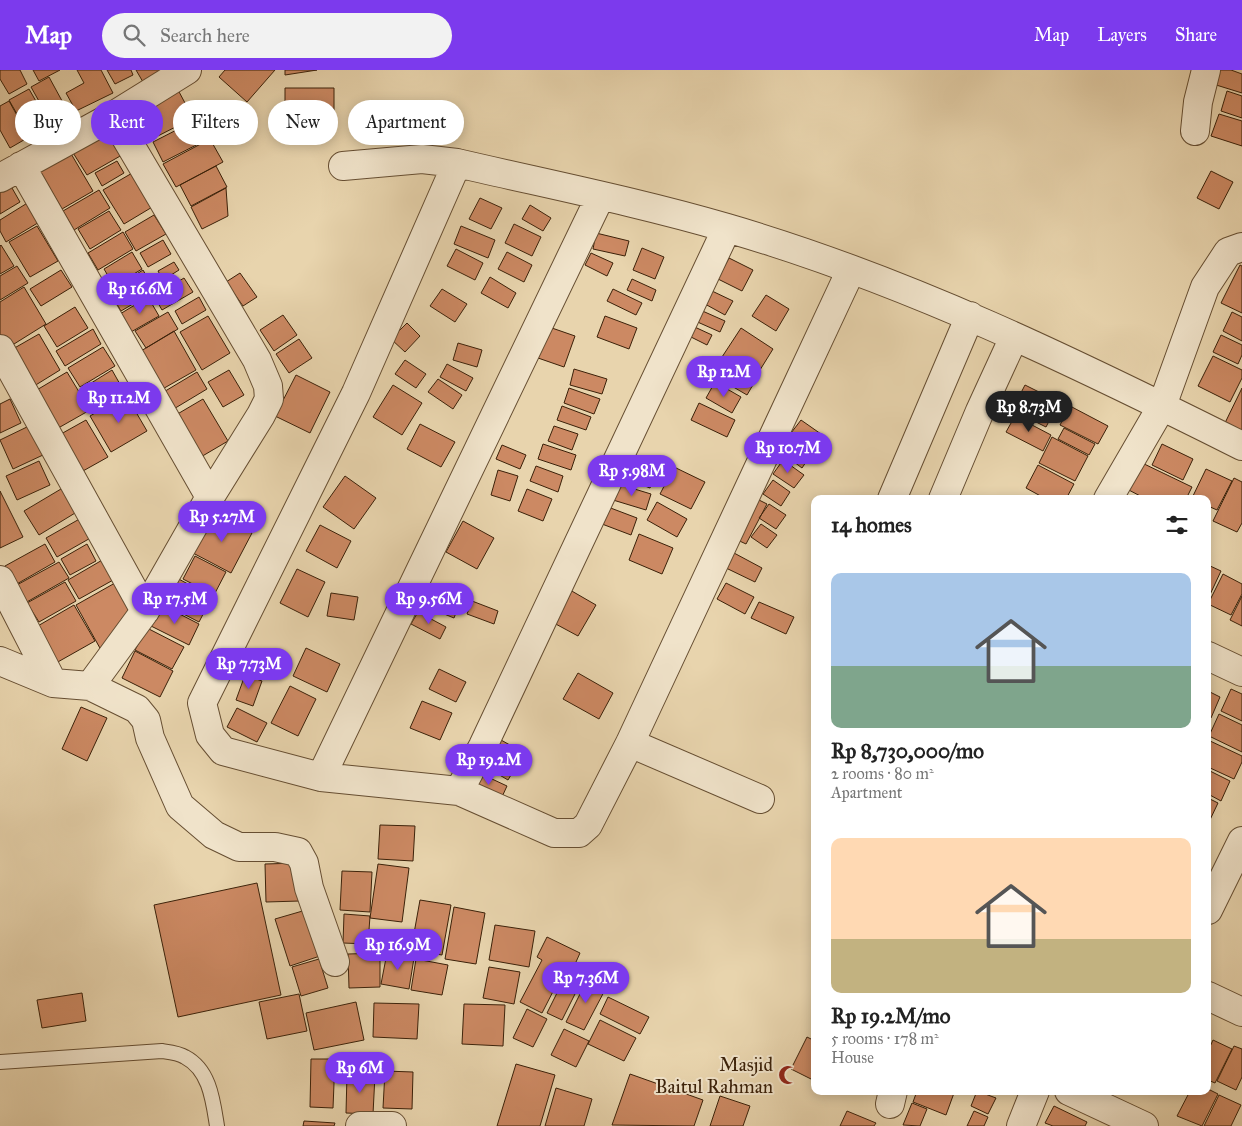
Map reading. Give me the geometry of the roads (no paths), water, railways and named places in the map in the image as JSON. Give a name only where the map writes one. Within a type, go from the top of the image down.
[{"type":"street","points":[[138,100],[186,70]]},
{"type":"street","points":[[1195,131],[1198,102],[1206,70]]},
{"type":"street","points":[[91,128],[11,172],[210,497]]},
{"type":"street","points":[[90,686],[145,611],[210,497],[261,415],[268,399],[266,378],[130,145]]},
{"type":"street","points":[[343,166],[422,159],[457,163],[727,228],[850,270],[970,316],[1162,406],[1242,446]]},
{"type":"street","points":[[457,163],[356,393],[202,703],[210,735],[223,751],[321,777],[459,791],[554,833],[579,833],[588,825],[630,743],[850,270]]},
{"type":"street","points":[[321,777],[600,196]]},
{"type":"street","points":[[459,791],[487,737],[727,228]]},
{"type":"street","points":[[1110,495],[1162,406],[1205,287],[1228,252],[1242,247]]},
{"type":"street","points":[[894,495],[970,316]]},
{"type":"street","points":[[945,495],[1014,337]]},
{"type":"street","points":[[0,349],[145,611]]},
{"type":"street","points":[[0,580],[53,683]]},
{"type":"street","points":[[1211,657],[1242,672]]},
{"type":"street","points":[[0,661],[53,683],[90,686],[137,709],[146,720],[150,738],[180,806],[214,835],[240,847],[275,847],[298,852],[335,962]]},
{"type":"street","points":[[630,743],[760,799]]},
{"type":"street","points":[[1211,904],[1240,849]]},
{"type":"street","points":[[1211,997],[1242,1012]]},
{"type":"street","points":[[1021,1126],[1033,1095]]},
{"type":"street","points":[[1089,1095],[1123,1102],[1144,1126]]},
{"type":"street","points":[[360,1126],[392,1126]]},
{"type":"lane","points":[[0,1062],[162,1051],[185,1056],[198,1068],[212,1091],[217,1126]]},
{"type":"place","name":"Masjid Baitul Rahman","points":[[788,1075]]}]
